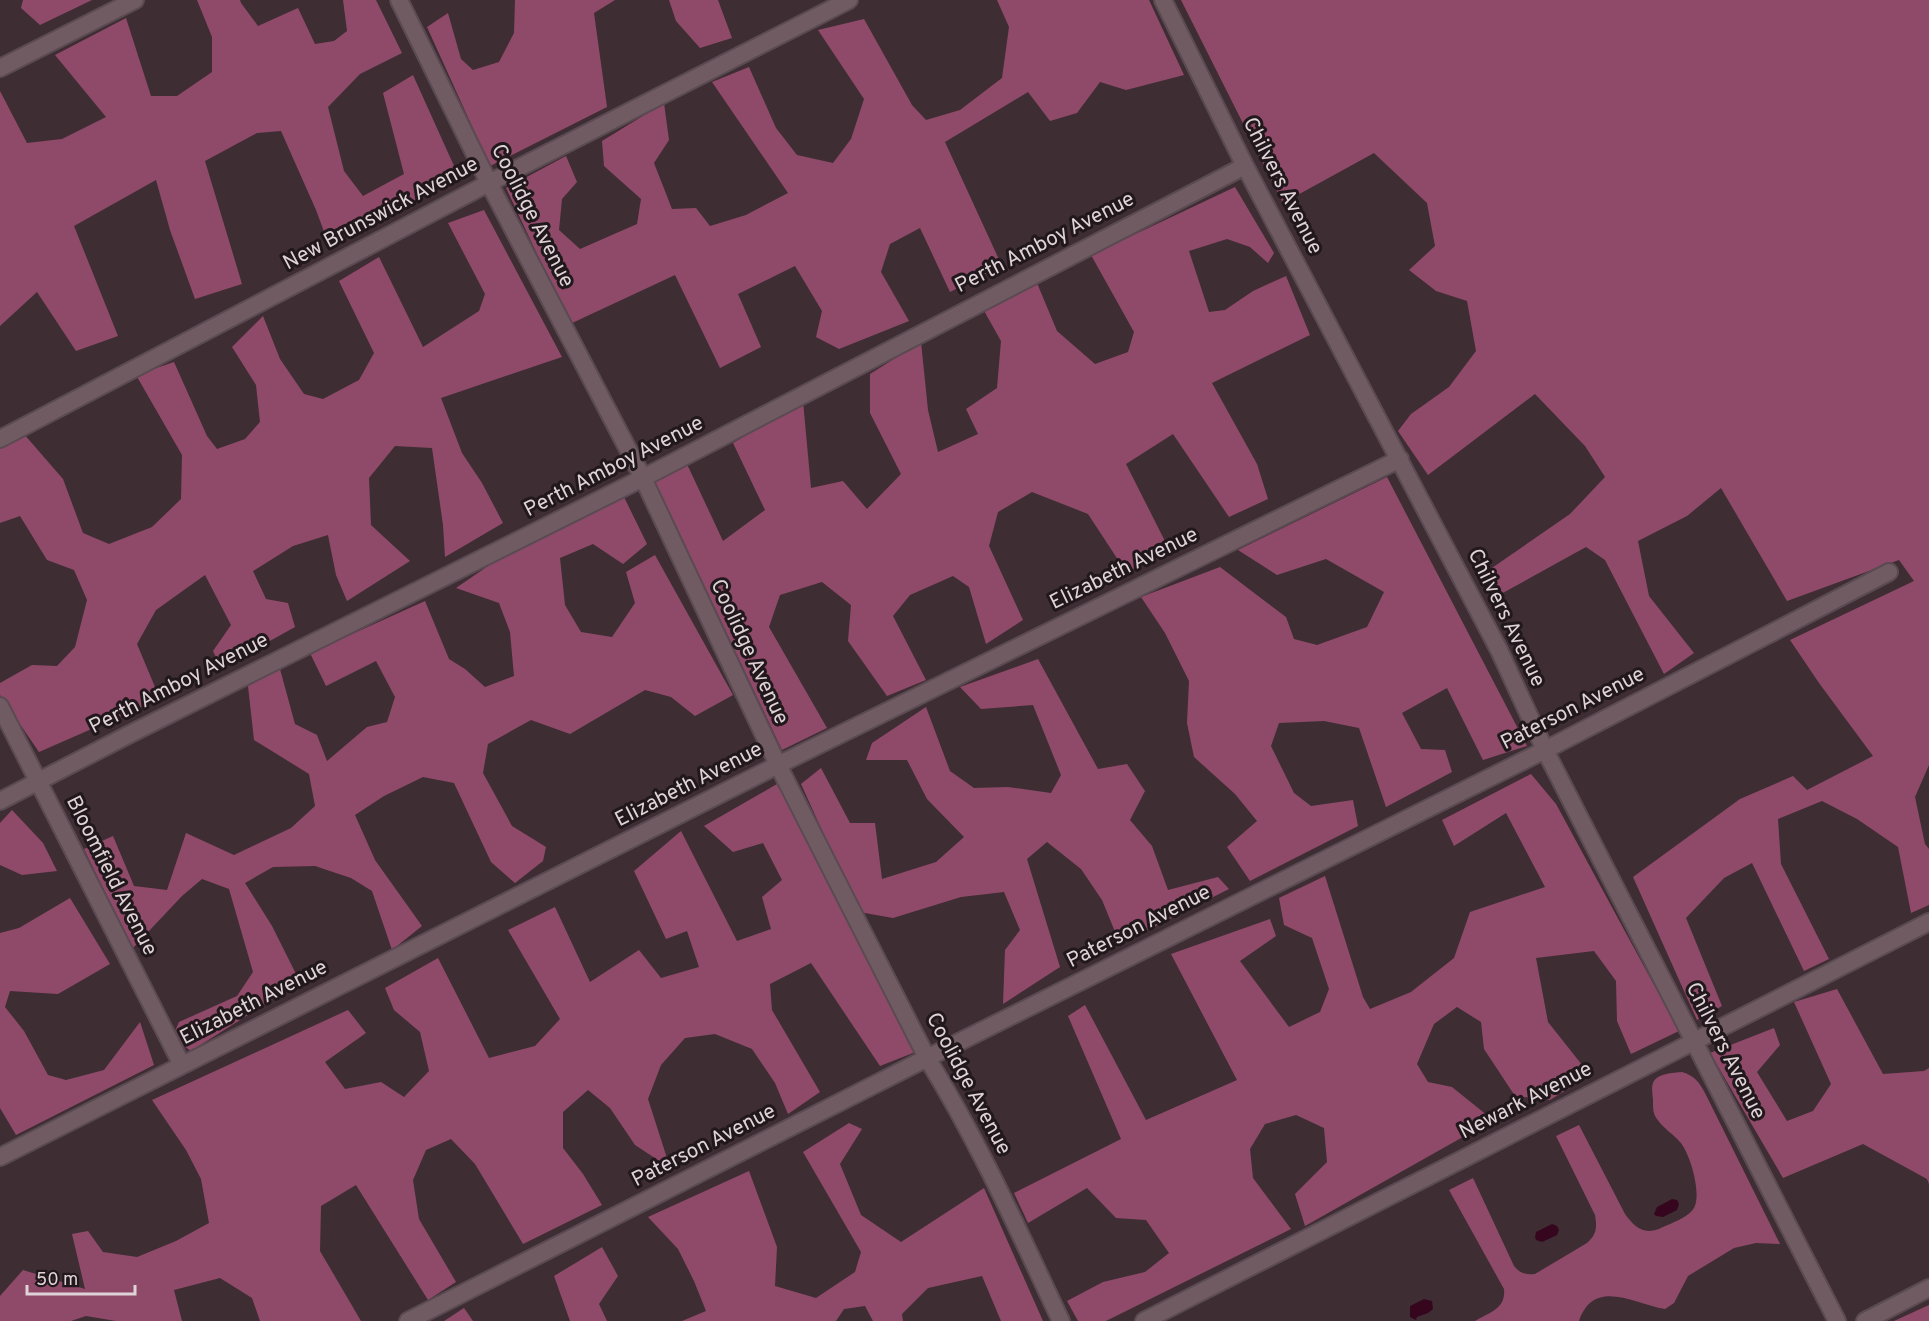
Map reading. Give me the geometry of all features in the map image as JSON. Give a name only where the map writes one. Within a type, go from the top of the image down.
[{"type":"street","points":[[0,68],[135,0]]},
{"type":"street","name":"Coolidge Avenue","points":[[399,0],[489,183],[643,478],[778,765],[927,1058],[951,1097],[978,1149],[1061,1321]]},
{"type":"street","name":"New Brunswick Avenue","points":[[0,439],[489,183],[849,0]]},
{"type":"street","name":"Chilvers Avenue","points":[[1163,0],[1245,166],[1499,650],[1545,750],[1838,1321]]},
{"type":"street","name":"Perth Amboy Avenue","points":[[0,801],[643,478],[1245,166]]},
{"type":"street","name":"Elizabeth Avenue","points":[[0,1156],[778,765],[1400,459]]},
{"type":"street","name":"Paterson Avenue","points":[[408,1321],[927,1058],[1545,750],[1889,572]]},
{"type":"street","name":"Bloomfield Avenue","points":[[0,706],[182,1065]]},
{"type":"street","name":"Newark Avenue","points":[[1144,1321],[1929,922]]},
{"type":"street","points":[[1865,1321],[1929,1288]]},
{"type":"shaded area","points":[[23,0],[92,0],[40,25],[21,8]]},
{"type":"shaded area","points":[[197,0],[240,0],[258,26],[298,8],[315,44],[334,41],[347,31],[343,0],[376,0],[402,53],[360,74],[328,107],[344,171],[363,196],[404,174],[383,93],[413,75],[459,177],[329,245],[281,131],[257,133],[205,161],[242,284],[195,299],[170,230],[156,180],[74,226],[118,336],[76,351],[37,292],[0,326],[0,91],[27,143],[62,139],[106,117],[55,55],[126,18],[151,96],[177,96],[212,72],[212,37]]},
{"type":"shaded area","points":[[515,0],[615,0],[594,13],[607,107],[490,166],[427,27],[448,13],[461,59],[473,70],[499,62],[514,33]]},
{"type":"shaded area","points":[[669,0],[718,0],[732,38],[700,48],[676,21]]},
{"type":"shaded area","points":[[997,0],[1149,0],[1184,75],[1126,90],[1100,82],[1077,113],[1050,121],[1028,92],[945,142],[1002,266],[950,292],[920,228],[890,244],[881,272],[909,321],[839,349],[816,337],[822,311],[795,266],[738,294],[761,347],[720,368],[675,275],[570,324],[506,188],[566,156],[577,182],[562,199],[559,230],[580,249],[637,224],[641,199],[604,166],[602,141],[664,103],[669,140],[654,163],[672,209],[696,208],[710,226],[746,215],[788,193],[712,82],[749,67],[776,128],[797,155],[833,163],[851,139],[864,99],[818,30],[864,19],[912,105],[926,120],[960,110],[1002,78],[1009,27]]},
{"type":"shaded area","points":[[1181,0],[1929,0],[1929,765],[1915,797],[1925,844],[1929,849],[1929,905],[1911,913],[1898,847],[1857,819],[1822,801],[1778,819],[1781,864],[1829,959],[1804,971],[1752,863],[1724,878],[1686,918],[1722,1006],[1697,1020],[1633,877],[1740,799],[1793,776],[1807,790],[1873,756],[1790,640],[1914,581],[1899,560],[1787,601],[1721,488],[1687,516],[1638,541],[1649,596],[1694,653],[1664,674],[1605,560],[1586,547],[1501,594],[1489,570],[1570,514],[1605,477],[1585,446],[1535,394],[1428,475],[1398,431],[1411,414],[1449,387],[1476,351],[1467,301],[1436,291],[1409,270],[1435,246],[1427,203],[1374,153],[1283,203]]},
{"type":"shaded area","points":[[1235,187],[1274,253],[1268,263],[1250,247],[1227,239],[1189,251],[1209,312],[1225,310],[1253,291],[1286,276],[1310,335],[1212,383],[1257,464],[1268,499],[1229,517],[1173,434],[1126,464],[1171,553],[1126,572],[1088,514],[1032,492],[998,512],[989,546],[1023,620],[986,644],[969,587],[953,576],[910,595],[893,616],[926,680],[887,696],[848,641],[851,605],[822,582],[780,595],[769,627],[827,728],[782,750],[653,478],[686,462],[723,541],[765,510],[733,443],[803,401],[811,488],[843,481],[867,509],[901,474],[870,413],[870,374],[921,342],[928,410],[938,452],[978,434],[966,409],[997,388],[1001,341],[983,309],[1037,283],[1057,331],[1095,364],[1128,352],[1134,332],[1091,255]]},
{"type":"shaded area","points":[[484,210],[562,357],[441,398],[462,453],[482,483],[503,523],[445,557],[443,525],[432,448],[395,446],[369,478],[371,525],[410,561],[347,601],[336,575],[328,535],[293,546],[253,571],[266,599],[288,603],[295,627],[221,668],[213,651],[231,625],[205,575],[156,610],[137,644],[160,699],[39,752],[0,695],[0,683],[32,665],[57,666],[75,647],[87,600],[74,570],[47,560],[20,516],[0,523],[0,445],[23,433],[63,479],[83,533],[109,544],[152,527],[181,499],[182,455],[136,375],[174,362],[207,436],[217,449],[245,439],[260,422],[256,385],[232,347],[263,316],[280,359],[304,394],[323,399],[359,380],[374,353],[339,281],[379,257],[423,347],[479,311],[485,294],[448,223]]},
{"type":"shaded area","points":[[1387,477],[1527,746],[1483,760],[1447,688],[1402,713],[1421,749],[1445,750],[1452,772],[1386,807],[1359,728],[1324,721],[1279,723],[1271,746],[1294,793],[1311,806],[1353,800],[1358,826],[1250,881],[1227,847],[1257,821],[1235,794],[1194,757],[1187,723],[1189,681],[1165,633],[1141,597],[1220,567],[1286,617],[1294,639],[1317,645],[1367,627],[1384,592],[1326,559],[1277,575],[1238,550]]},
{"type":"shaded area","points":[[624,497],[647,544],[623,564],[593,544],[560,558],[565,605],[581,632],[612,637],[635,603],[626,572],[655,555],[733,695],[695,716],[671,697],[645,690],[570,734],[531,720],[488,744],[483,773],[512,826],[546,847],[543,861],[515,883],[491,862],[454,783],[423,777],[384,796],[355,815],[375,860],[422,926],[392,950],[372,891],[351,878],[315,866],[273,867],[245,883],[272,926],[300,982],[191,1051],[172,1038],[179,1022],[237,996],[253,972],[229,889],[202,879],[182,896],[132,949],[84,849],[113,836],[134,886],[167,890],[186,833],[234,855],[291,828],[315,806],[309,774],[254,740],[248,686],[280,669],[295,724],[317,735],[327,761],[367,727],[387,722],[395,697],[376,661],[326,686],[310,653],[425,601],[449,659],[465,669],[485,687],[514,676],[510,632],[499,603],[456,588],[501,557]]},
{"type":"shaded area","points":[[1038,659],[1098,769],[1127,764],[1145,791],[1130,820],[1152,846],[1168,890],[1218,877],[1229,889],[1120,944],[1102,900],[1081,869],[1047,842],[1027,859],[1060,967],[1003,1004],[1005,950],[1020,930],[1004,892],[961,897],[893,918],[859,912],[801,784],[821,768],[850,823],[875,823],[882,879],[936,862],[964,837],[927,799],[907,760],[866,760],[872,743],[926,707],[950,771],[974,788],[1008,787],[1051,793],[1061,775],[1033,705],[981,709],[960,687]]},
{"type":"shaded area","points":[[1531,774],[1556,804],[1679,1031],[1631,1054],[1617,1021],[1616,981],[1594,951],[1536,958],[1548,1022],[1590,1075],[1550,1100],[1515,1096],[1484,1049],[1481,1022],[1457,1007],[1434,1024],[1417,1064],[1428,1082],[1452,1087],[1493,1120],[1305,1226],[1295,1194],[1327,1162],[1324,1128],[1296,1115],[1265,1124],[1250,1149],[1253,1178],[1291,1229],[1106,1321],[1078,1321],[1067,1301],[1103,1282],[1145,1272],[1169,1253],[1146,1220],[1116,1218],[1087,1188],[1028,1223],[1014,1193],[1121,1139],[1068,1016],[1085,1005],[1146,1120],[1237,1080],[1171,954],[1270,919],[1276,936],[1240,961],[1289,1027],[1320,1012],[1329,989],[1312,938],[1284,925],[1279,898],[1325,876],[1363,997],[1370,1009],[1411,992],[1454,958],[1470,912],[1545,887],[1506,813],[1454,846],[1442,820]]},
{"type":"shaded area","points":[[777,784],[918,1051],[880,1066],[811,963],[770,984],[772,1010],[820,1092],[788,1114],[775,1083],[752,1049],[715,1034],[685,1038],[661,1065],[648,1099],[666,1155],[667,1166],[635,1145],[610,1108],[588,1090],[563,1112],[563,1148],[583,1174],[602,1205],[523,1244],[475,1164],[451,1139],[426,1150],[413,1180],[419,1219],[456,1282],[428,1300],[356,1185],[321,1206],[320,1251],[361,1321],[260,1321],[252,1298],[220,1278],[174,1290],[182,1321],[116,1321],[86,1316],[71,1321],[0,1321],[0,1296],[23,1270],[85,1289],[72,1234],[88,1231],[103,1252],[137,1257],[176,1241],[209,1223],[201,1179],[186,1150],[152,1100],[348,1010],[366,1033],[325,1062],[345,1089],[381,1082],[404,1097],[429,1071],[420,1032],[394,1010],[385,988],[438,958],[489,1058],[535,1046],[560,1019],[508,930],[555,907],[590,982],[639,950],[661,978],[699,967],[687,931],[666,939],[634,871],[681,831],[737,941],[771,929],[762,897],[782,880],[763,843],[733,852],[704,826]]},
{"type":"shaded area","points":[[12,810],[43,843],[57,871],[22,875],[0,865],[0,823]]},
{"type":"shaded area","points":[[70,898],[110,964],[58,994],[10,991],[5,1007],[24,1031],[48,1075],[66,1080],[104,1070],[140,1022],[154,1065],[16,1135],[0,1108],[0,933],[19,928]]},
{"type":"shaded area","points":[[1837,989],[1883,1074],[1924,1071],[1929,1068],[1929,1184],[1927,1179],[1863,1144],[1783,1178],[1710,1053],[1774,1028],[1780,1045],[1757,1072],[1787,1121],[1813,1111],[1831,1084],[1794,1002]]},
{"type":"shaded area","points":[[1682,1072],[1693,1078],[1703,1089],[1780,1244],[1756,1243],[1734,1248],[1688,1276],[1674,1303],[1665,1309],[1628,1299],[1605,1297],[1594,1300],[1586,1308],[1579,1321],[1475,1321],[1500,1306],[1504,1289],[1449,1190],[1473,1178],[1514,1266],[1523,1273],[1535,1274],[1587,1243],[1596,1230],[1595,1215],[1556,1136],[1579,1125],[1625,1214],[1632,1222],[1643,1230],[1653,1231],[1678,1220],[1694,1208],[1696,1184],[1684,1147],[1655,1115],[1652,1087],[1658,1077]]},
{"type":"shaded area","points":[[849,1123],[862,1129],[840,1164],[861,1215],[901,1242],[984,1188],[1043,1321],[1001,1321],[982,1276],[928,1288],[902,1314],[903,1321],[873,1321],[865,1306],[844,1309],[836,1321],[682,1321],[706,1311],[678,1249],[648,1217],[749,1171],[777,1247],[775,1286],[816,1298],[855,1272],[861,1252],[803,1152]]},
{"type":"shaded area","points":[[1672,1199],[1677,1200],[1679,1204],[1677,1210],[1663,1217],[1654,1214],[1657,1207]]},
{"type":"shaded area","points":[[1552,1224],[1559,1230],[1557,1235],[1542,1242],[1536,1240],[1536,1232]]},
{"type":"shaded area","points":[[602,1247],[618,1276],[599,1304],[607,1321],[570,1321],[554,1276]]},
{"type":"shaded area","points":[[1424,1299],[1432,1301],[1433,1309],[1417,1317],[1416,1320],[1410,1317],[1410,1306]]},
{"type":"shaded area","points":[[1929,1305],[1929,1321],[1894,1321]]},
{"type":"shaded area","points":[[464,1308],[473,1321],[444,1321]]}]
